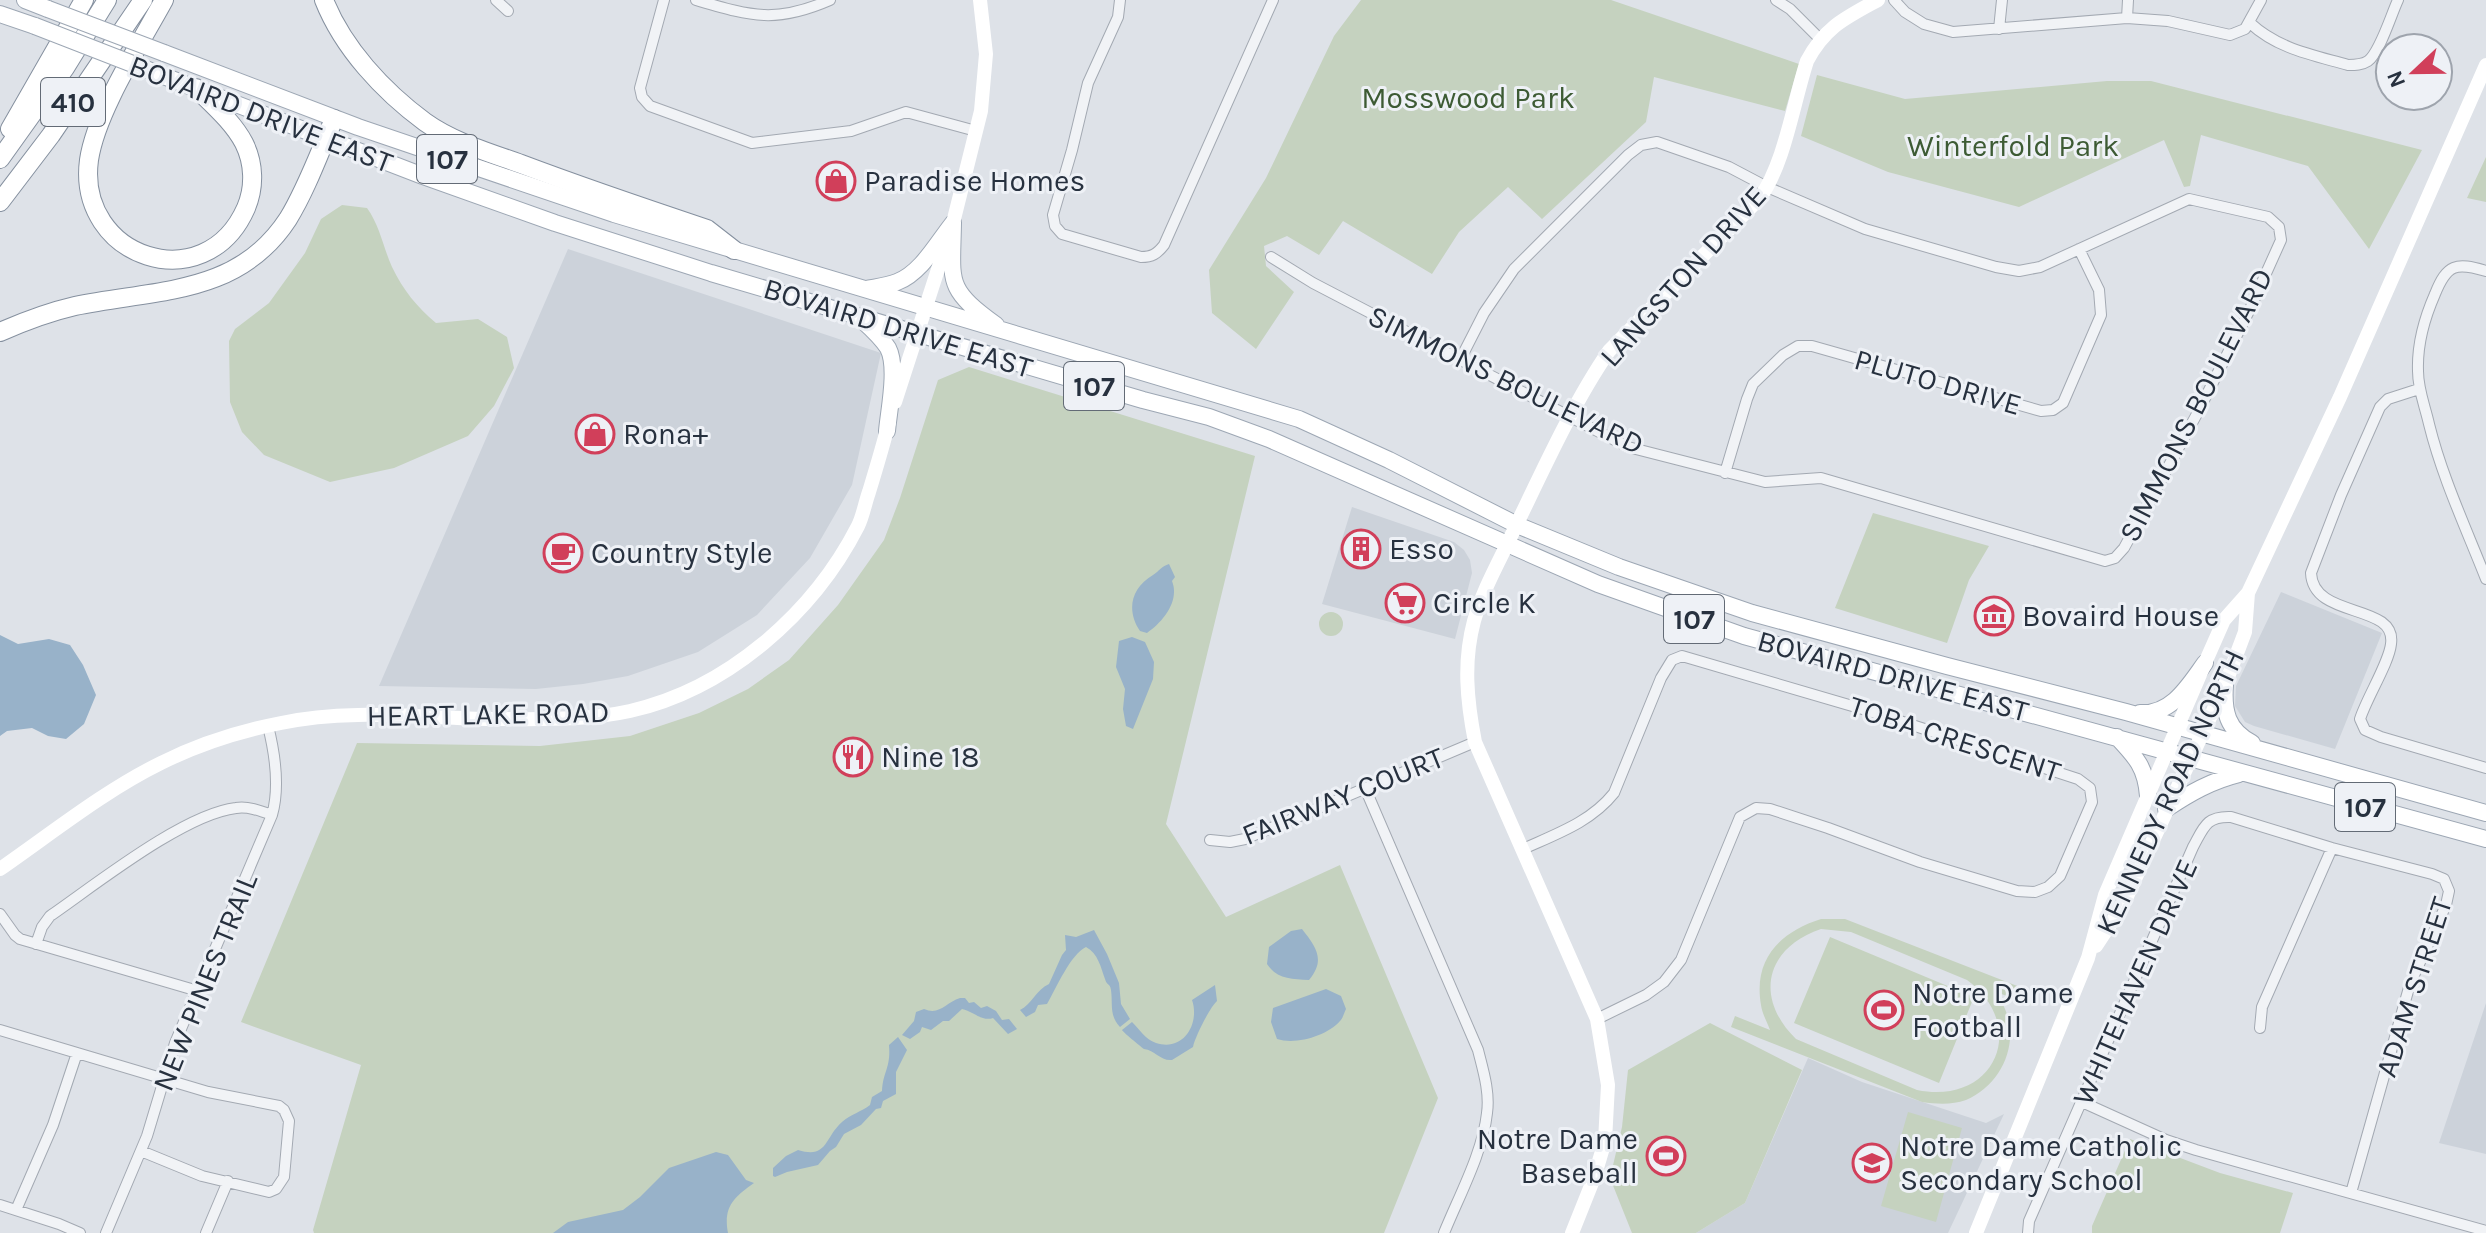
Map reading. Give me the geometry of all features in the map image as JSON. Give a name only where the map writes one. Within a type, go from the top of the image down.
[{"type":"highway","points":[[0,150],[84,0]]},
{"type":"highway","name":"410","points":[[0,159],[65,68],[107,0]]},
{"type":"highway","name":"410","points":[[0,202],[51,135],[143,0]]},
{"type":"highway","points":[[164,0],[103,115],[91,146],[88,184],[101,221],[120,242],[152,259],[184,259],[216,246],[234,228],[250,198],[251,160],[243,141],[227,119],[196,88]]},
{"type":"highway","points":[[324,0],[339,30],[373,74],[426,122],[458,140],[498,156],[707,229],[734,250]]},
{"type":"highway","points":[[0,332],[75,306],[202,284],[243,265],[255,257],[289,218],[334,119]]},
{"type":"main road","name":"BOVAIRD DRIVE EAST","points":[[25,0],[334,119],[516,182],[862,290],[1299,419],[1389,460],[1517,525],[1619,567],[1752,613],[2178,726],[2486,813]]},
{"type":"main road","name":"BOVAIRD DRIVE EAST","points":[[0,14],[423,176],[555,223],[711,273],[1209,417],[1258,435],[1598,584],[1744,636],[2486,839]]},
{"type":"main road","points":[[862,290],[894,284],[908,276],[953,223]]},
{"type":"main road","points":[[953,223],[952,276],[956,287],[970,306],[1007,333]]},
{"type":"main road","points":[[858,316],[880,337],[893,363],[887,431]]},
{"type":"main road","points":[[2126,712],[2150,714],[2168,706],[2180,697],[2205,663]]},
{"type":"main road","points":[[2225,685],[2225,711],[2231,724],[2239,736],[2267,751]]},
{"type":"main road","points":[[2116,736],[2142,768],[2148,796]]},
{"type":"main road","points":[[2166,809],[2200,787],[2244,773]]},
{"type":"street","points":[[496,0],[508,11]]},
{"type":"street","points":[[664,0],[640,88],[642,97],[650,106],[752,143],[851,131],[906,112],[976,131]]},
{"type":"street","points":[[696,0],[764,16],[796,13],[830,0]]},
{"type":"street","name":"HEART LAKE ROAD","points":[[0,869],[159,764],[213,741],[268,726],[339,715],[537,719],[601,716],[643,707],[696,686],[763,643],[804,603],[859,524],[953,223],[976,131],[984,92],[986,54],[980,0]]},
{"type":"street","points":[[1120,0],[1118,17],[1088,83],[1053,215],[1055,226],[1062,234],[1150,257],[1164,245],[1273,0]]},
{"type":"street","points":[[1776,0],[1790,9],[1820,39]]},
{"type":"street","name":"LANGSTON DRIVE","points":[[1572,1233],[1605,1141],[1608,1085],[1597,1019],[1475,742],[1468,704],[1468,656],[1474,622],[1517,525],[1596,370],[1609,351],[1760,198],[1784,140],[1807,61],[1820,39],[1845,18],[1878,0]]},
{"type":"street","points":[[1894,0],[1915,19],[1931,28],[1953,32],[2127,18],[2168,21],[2230,35],[2240,32],[2250,23],[2261,0]]},
{"type":"street","points":[[1999,29],[2002,0]]},
{"type":"street","points":[[2127,18],[2128,0]]},
{"type":"street","points":[[2250,23],[2279,45],[2357,65],[2375,53],[2398,0]]},
{"type":"street","points":[[2248,593],[2340,397],[2486,65]]},
{"type":"street","name":"SIMMONS BOULEVARD","points":[[1271,257],[1313,283],[1460,360],[1572,416],[1628,447],[1765,482],[1821,478],[2105,561],[2115,558],[2124,548],[2250,309],[2281,240],[2279,227],[2268,217],[2189,199],[2040,267],[2019,271],[1865,229],[1767,187],[1729,167],[1657,142],[1641,145],[1628,155],[1514,269],[1484,313],[1460,360]]},
{"type":"street","name":"PLUTO DRIVE","points":[[1725,473],[1753,384],[1783,355],[1798,346],[1812,346],[2041,411],[2053,410],[2063,403],[2101,315],[2099,290],[2079,249]]},
{"type":"street","points":[[2486,271],[2467,265],[2456,266],[2447,272],[2436,291],[2421,333],[2418,368],[2419,389],[2433,443],[2486,579]]},
{"type":"street","points":[[2419,389],[2388,399],[2380,407],[2341,495],[2311,573],[2311,583],[2317,594],[2381,621],[2391,634],[2391,647],[2360,719],[2365,730],[2486,768]]},
{"type":"street","name":"KENNEDY ROAD NORTH","points":[[2088,958],[2105,895],[2205,663],[2224,620],[2248,593]]},
{"type":"street","name":"KENNEDY ROAD NORTH","points":[[2088,958],[2123,905],[2225,685],[2245,632],[2248,593]]},
{"type":"street","name":"TOBA CRESCENT","points":[[1523,849],[1587,819],[1603,807],[1614,793],[1661,678],[1672,660],[1682,656],[1866,710],[2078,779],[2090,788],[2092,802],[2060,876],[2048,887],[2035,892],[2017,891],[1920,862],[1770,809],[1756,808],[1747,812],[1740,817],[1681,960],[1664,982],[1646,995],[1597,1019]]},
{"type":"street","name":"NEW PINES TRAIL","points":[[106,1233],[141,1151],[175,1043],[272,815],[276,791],[274,749],[268,726]]},
{"type":"street","name":"FAIRWAY COURT","points":[[1210,840],[1230,842],[1245,839],[1475,742]]},
{"type":"street","points":[[1365,788],[1478,1050],[1487,1091],[1487,1113],[1480,1144],[1444,1233]]},
{"type":"street","points":[[36,944],[50,916],[184,828],[236,808],[272,815]]},
{"type":"street","name":"ADAM STREET","points":[[2209,821],[2231,817],[2432,874],[2444,879],[2449,891],[2446,905],[2410,984],[2351,1193]]},
{"type":"street","name":"WHITEHAVEN DRIVE","points":[[2028,1233],[2029,1221],[2193,847],[2209,821]]},
{"type":"street","points":[[2260,1028],[2262,1007],[2332,848]]},
{"type":"street","points":[[0,914],[15,935],[36,944],[198,991]]},
{"type":"street","points":[[1976,1233],[2088,958]]},
{"type":"street","points":[[0,1030],[208,1092],[279,1106],[289,1121],[284,1177],[269,1192],[202,1176],[141,1151]]},
{"type":"street","points":[[16,1210],[53,1125],[77,1053]]},
{"type":"street","points":[[2082,1102],[2166,1140],[2486,1231]]},
{"type":"street","points":[[206,1233],[228,1181]]},
{"type":"street","points":[[0,1205],[80,1233]]},
{"type":"shaded area","points":[[568,249],[881,353],[852,485],[810,558],[757,615],[698,652],[628,676],[583,684],[536,689],[379,686]]},
{"type":"shaded area","points":[[1352,507],[1454,542],[1464,550],[1472,573],[1455,639],[1322,604]]},
{"type":"shaded area","points":[[2281,592],[2382,633],[2335,749],[2254,726],[2245,722],[2235,706],[2236,686]]},
{"type":"shaded area","points":[[2486,1003],[2486,1154],[2439,1143]]},
{"type":"shaded area","name":"Notre Dame Catholic Secondary School","points":[[1808,1058],[1862,1082],[1986,1123],[2004,1114],[1948,1233],[1696,1233],[1745,1203]]},
{"type":"green space","name":"Mosswood Park","points":[[1361,0],[1611,0],[1799,64],[1785,111],[1654,77],[1646,122],[1542,219],[1508,187],[1459,232],[1432,274],[1343,221],[1319,255],[1287,236],[1264,246],[1266,266],[1294,292],[1256,349],[1212,313],[1209,270],[1266,178],[1334,36]]},
{"type":"green space","name":"Winterfold Park","points":[[1817,75],[1905,99],[2107,81],[2151,81],[2422,150],[2369,249],[2308,166],[2201,135],[2190,186],[2184,187],[2164,140],[2019,207],[1888,172],[1801,136]]},
{"type":"green space","points":[[2486,157],[2486,202],[2467,198]]},
{"type":"green space","points":[[342,205],[367,208],[396,275],[411,298],[429,317],[436,323],[478,319],[507,337],[514,368],[494,406],[468,436],[394,468],[330,482],[264,455],[242,432],[230,402],[229,341],[235,329],[269,303],[305,253],[321,219]]},
{"type":"green space","points":[[969,367],[1255,456],[1166,824],[1226,917],[1340,865],[1438,1098],[1384,1233],[314,1233],[361,1065],[241,1022],[357,743],[540,746],[630,736],[699,713],[748,689],[789,660],[838,605],[884,540],[938,380]]},
{"type":"green space","points":[[1873,513],[1989,546],[1969,580],[1947,643],[1835,608]]},
{"type":"green space","points":[[1331,612],[1339,616],[1343,624],[1339,632],[1331,636],[1323,632],[1319,624],[1323,616]]},
{"type":"green space","points":[[1821,919],[1845,919],[2038,994],[2034,1006],[1996,992],[2005,1009],[2010,1036],[1998,1074],[1966,1100],[1944,1104],[1922,1102],[1731,1027],[1735,1016],[1770,1030],[1762,1008],[1761,974],[1766,961],[1782,940]],"holes":[[[1821,929],[1851,932],[1967,980],[1986,999],[1997,1019],[1999,1040],[1994,1059],[1983,1075],[1966,1086],[1944,1092],[1917,1090],[1796,1039],[1774,1007],[1771,991],[1777,961],[1788,948]]]},
{"type":"green space","name":"Notre Dame Football","points":[[1830,937],[1974,997],[1939,1083],[1794,1023]]},
{"type":"green space","points":[[1710,1023],[1802,1070],[1745,1203],[1696,1233],[1632,1233],[1610,1178],[1622,1127],[1628,1070]]},
{"type":"green space","points":[[1908,1112],[1962,1128],[1936,1222],[1881,1206]]},
{"type":"green space","points":[[2130,1139],[2220,1173],[2293,1193],[2280,1233],[2092,1233],[2092,1226]]},
{"type":"water","points":[[1169,564],[1175,577],[1172,581],[1172,603],[1153,628],[1147,633],[1140,631],[1132,607],[1136,593],[1146,580]]},
{"type":"water","points":[[0,635],[18,644],[49,639],[70,645],[83,665],[96,695],[84,724],[66,739],[48,736],[32,728],[7,731],[0,736]]},
{"type":"water","points":[[1132,637],[1145,642],[1154,662],[1153,679],[1133,729],[1126,726],[1123,709],[1125,689],[1116,667],[1119,641]]},
{"type":"water","points":[[1302,929],[1318,960],[1309,980],[1280,975],[1267,964],[1269,947],[1291,931]]},
{"type":"water","points":[[1094,930],[1119,983],[1121,1004],[1130,1019],[1120,1027],[1117,1023],[1113,1014],[1111,988],[1096,957],[1086,947],[1069,964],[1047,1004],[1038,1005],[1035,1012],[1026,1017],[1020,1010],[1049,984],[1066,950],[1065,935],[1076,937]]},
{"type":"water","points":[[1215,985],[1217,1001],[1203,1022],[1193,1047],[1172,1060],[1144,1049],[1122,1030],[1132,1022],[1156,1043],[1175,1043],[1188,1034],[1192,1026],[1192,1000]]},
{"type":"water","points":[[1326,989],[1341,996],[1346,1009],[1340,1021],[1311,1038],[1293,1041],[1277,1039],[1271,1022],[1273,1008]]},
{"type":"water","points":[[960,998],[974,1002],[981,1008],[987,1006],[996,1011],[1002,1020],[1009,1019],[1017,1029],[1008,1034],[993,1018],[985,1019],[962,1009],[949,1021],[943,1021],[931,1030],[922,1027],[910,1039],[902,1035],[914,1021],[916,1012],[939,1010]]},
{"type":"water","points":[[898,1037],[907,1050],[896,1072],[896,1094],[883,1101],[881,1108],[876,1109],[861,1125],[844,1134],[818,1165],[773,1176],[773,1168],[786,1156],[798,1150],[815,1152],[820,1149],[842,1122],[870,1105],[872,1097],[882,1091],[889,1045]]},
{"type":"water","points":[[716,1152],[728,1155],[746,1180],[754,1183],[741,1193],[729,1209],[728,1233],[553,1233],[568,1222],[623,1210],[669,1168]]},
{"type":"place","name":"Paradise Homes","points":[[836,181]]},
{"type":"place","name":"Rona+","points":[[595,434]]},
{"type":"place","name":"Esso","points":[[1361,549]]},
{"type":"place","name":"Country Style","points":[[563,553]]},
{"type":"place","name":"Circle K","points":[[1405,603]]},
{"type":"place","name":"Bovaird House","points":[[1994,616]]},
{"type":"place","name":"Nine 18","points":[[853,757]]},
{"type":"place","name":"Notre Dame Football","points":[[1884,1010]]},
{"type":"place","name":"Notre Dame Baseball","points":[[1666,1156]]},
{"type":"place","name":"Notre Dame Catholic Secondary School","points":[[1872,1163]]}]
